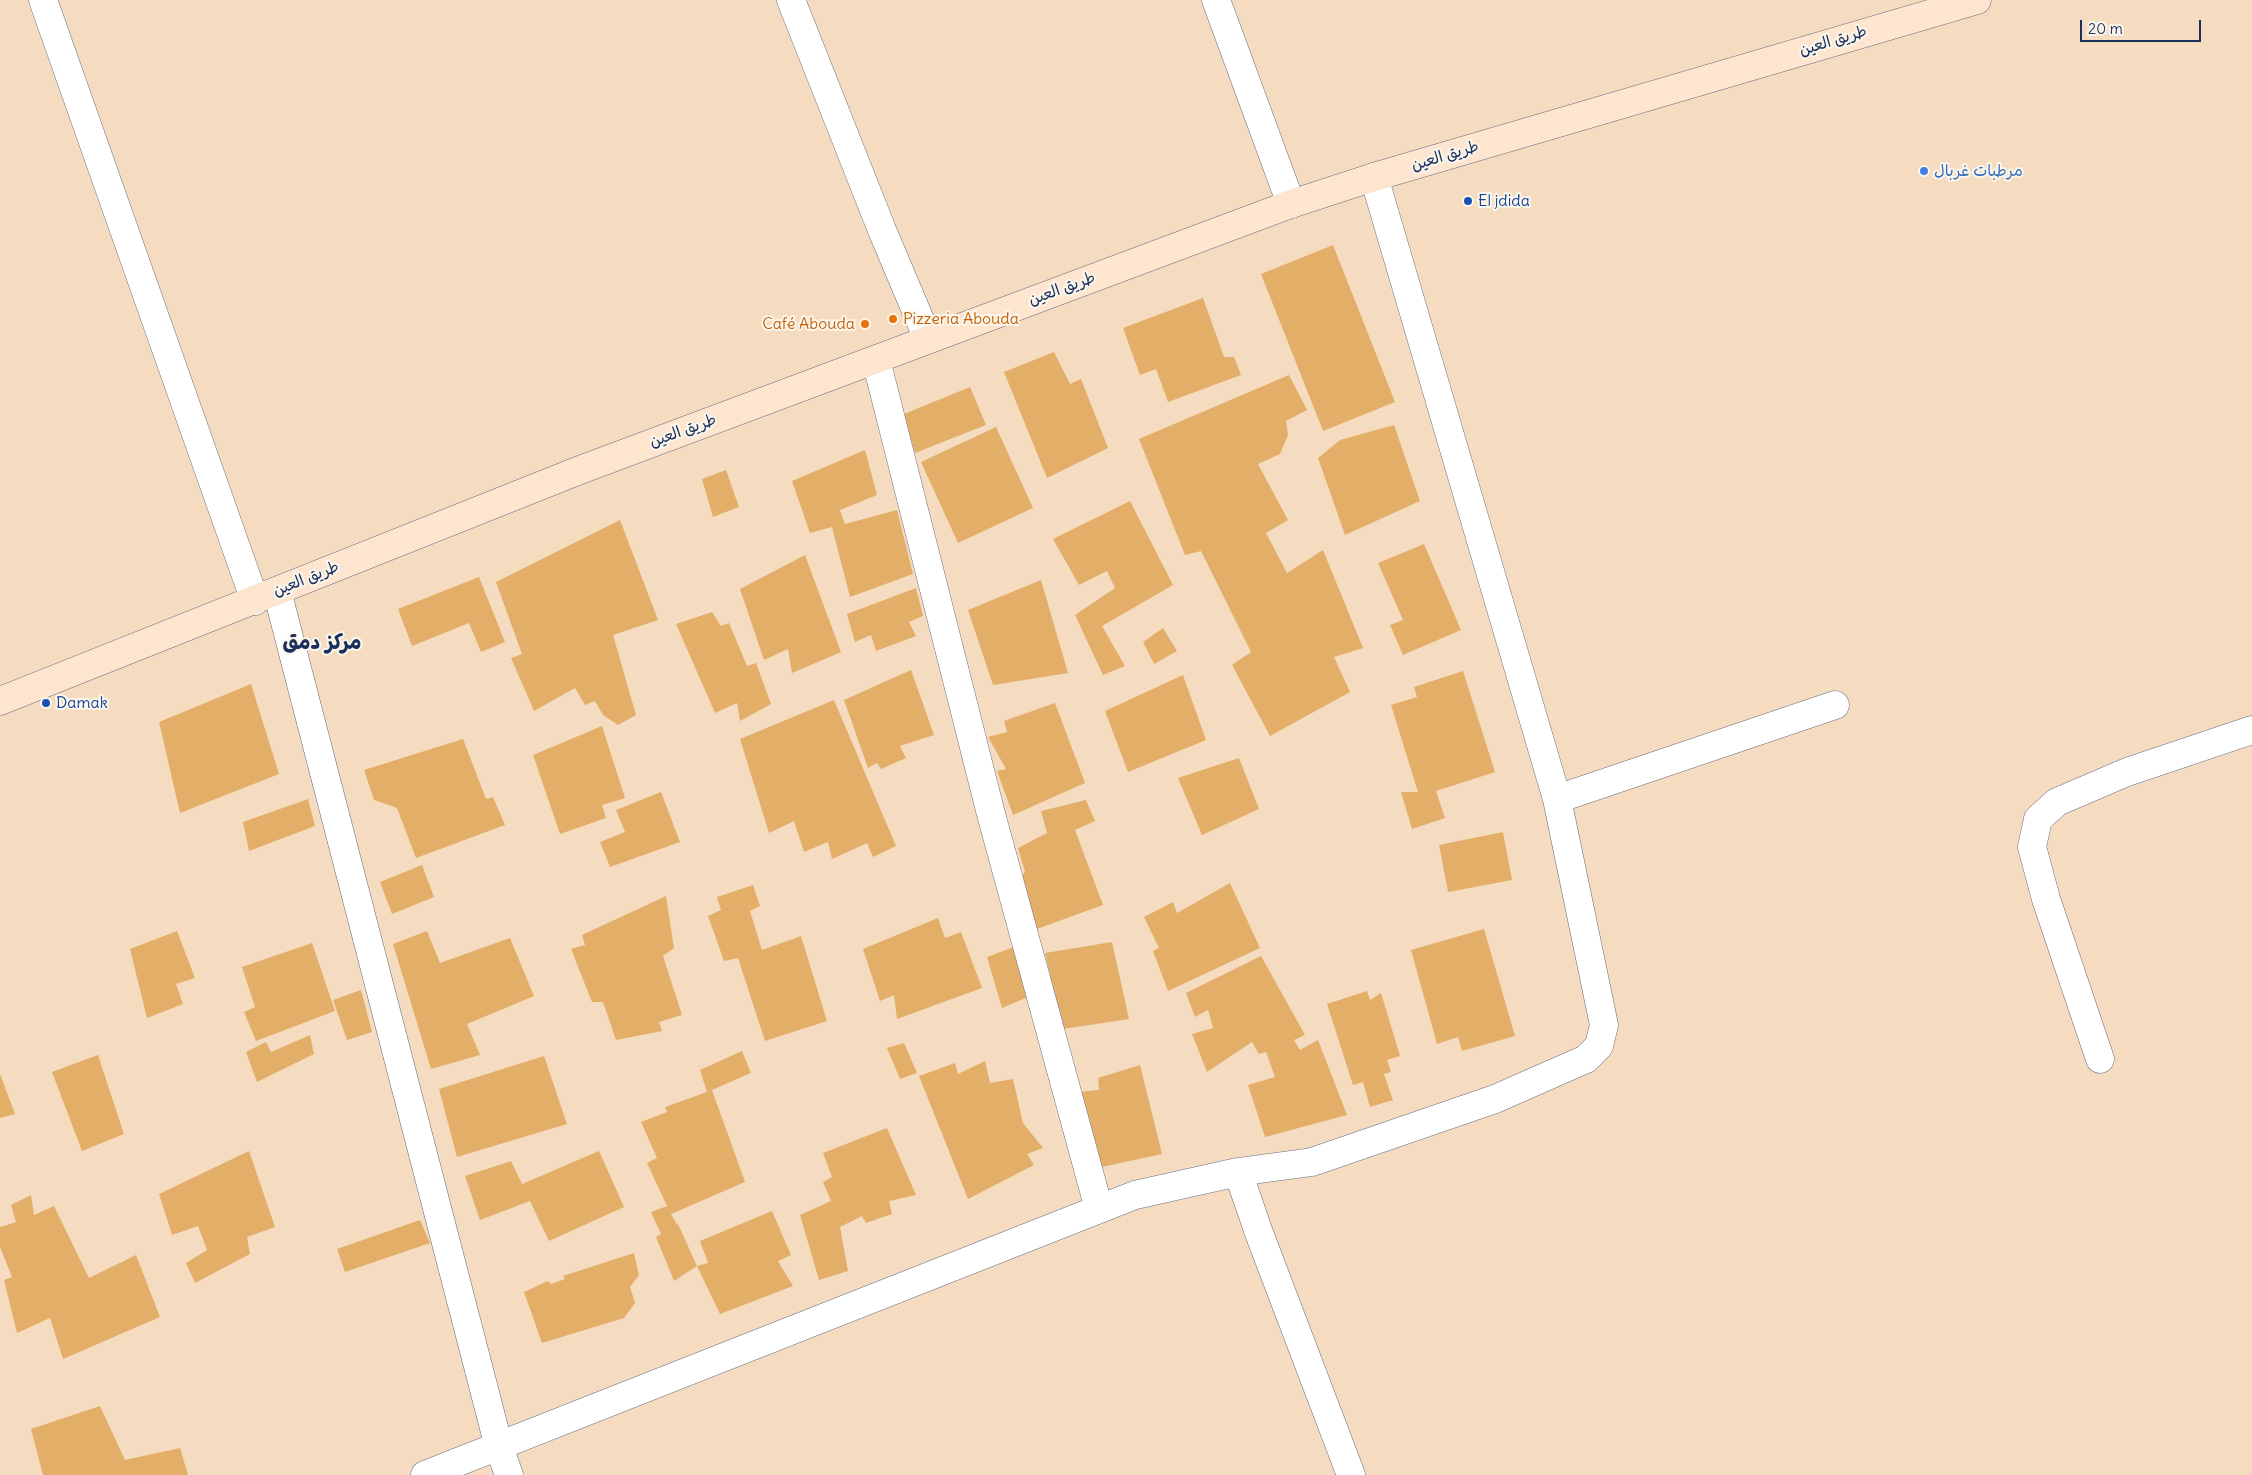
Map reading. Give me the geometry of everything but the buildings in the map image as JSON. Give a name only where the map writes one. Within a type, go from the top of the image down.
[{"type":"main road","name":"طريق العين","points":[[0,701],[580,470],[1291,204],[1374,177],[1977,0]]},
{"type":"street","points":[[43,0],[266,596],[499,1447],[509,1475]]},
{"type":"street","points":[[791,0],[882,230],[928,339]]},
{"type":"street","points":[[1216,0],[1291,204]]},
{"type":"street","points":[[425,1475],[1135,1195],[1238,1172],[1312,1162],[1495,1099],[1574,1066],[1586,1059],[1599,1046],[1604,1025],[1602,1010],[1557,799],[1374,177]]},
{"type":"street","points":[[876,360],[991,814],[1099,1209]]},
{"type":"street","points":[[1557,799],[1835,705]]},
{"type":"street","points":[[2100,1059],[2046,899],[2032,847],[2038,819],[2057,802],[2127,772],[2252,730]]},
{"type":"street","points":[[1238,1172],[1259,1233],[1351,1475]]},
{"type":"place","name":"مرطبات غربال","points":[[1924,171]]},
{"type":"place","name":"El jdida","points":[[1468,201]]},
{"type":"place","name":"Pizzeria Abouda","points":[[893,319]]},
{"type":"place","name":"Café Abouda","points":[[865,324]]},
{"type":"place","name":"Damak","points":[[46,703]]},
{"type":"district","name":"مركز دمق","points":[[322,643]]}]
